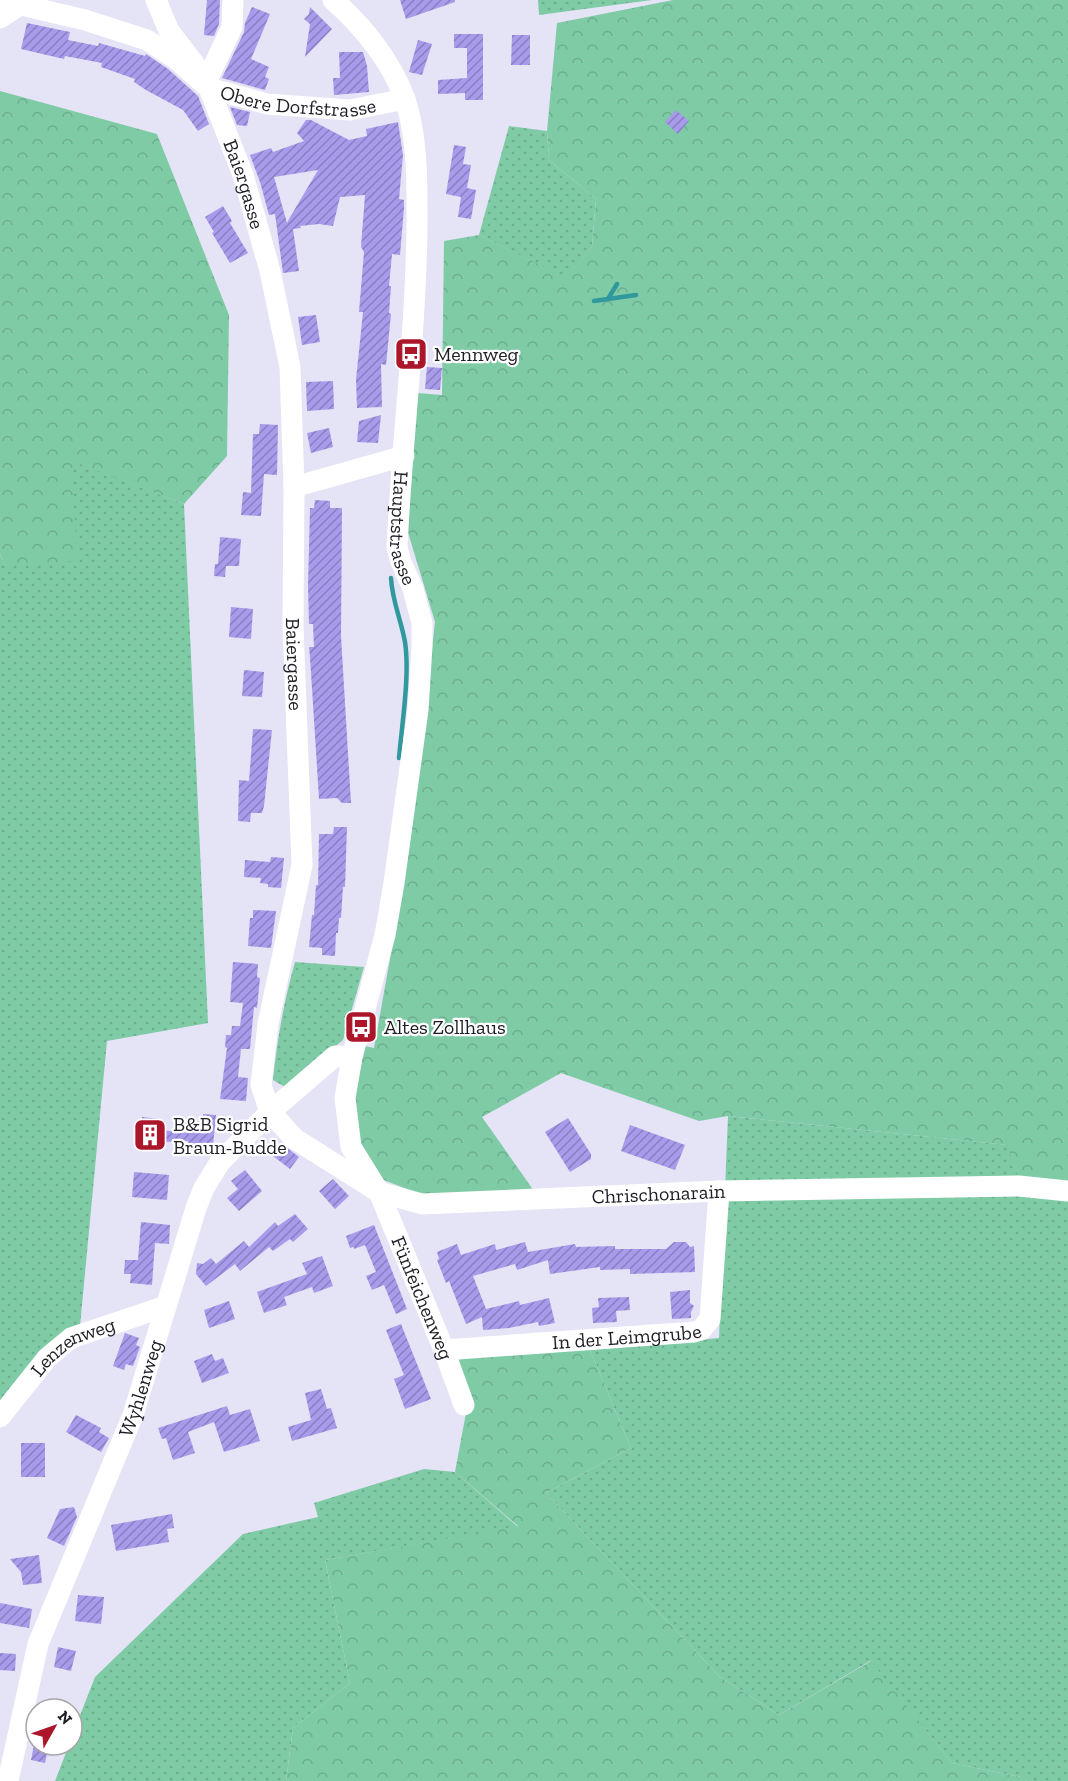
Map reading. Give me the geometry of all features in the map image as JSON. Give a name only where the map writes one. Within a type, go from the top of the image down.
[{"type":"street","points":[[156,0],[169,31],[208,83],[232,27],[233,0]]},
{"type":"street","name":"Hauptstrasse","points":[[333,0],[368,35],[392,72],[405,99],[415,141],[417,237],[415,303],[398,547],[422,623],[418,710],[385,935],[351,1065]]},
{"type":"street","points":[[0,18],[10,3]]},
{"type":"street","name":"Obere Dorfstrasse","points":[[10,3],[85,20],[147,40],[208,83],[267,104],[350,110],[405,99]]},
{"type":"street","name":"Baiergasse","points":[[208,83],[243,175],[270,271],[290,367],[294,487],[293,626],[302,865],[268,1023],[261,1086],[270,1112],[295,1139],[379,1192]]},
{"type":"street","points":[[294,487],[404,456]]},
{"type":"street","name":"Wyhlenweg","points":[[8,1781],[39,1644],[133,1415],[204,1188],[220,1162],[270,1112],[335,1056],[351,1065]]},
{"type":"street","points":[[351,1065],[345,1098],[351,1147],[379,1192]]},
{"type":"street","name":"Chrischonarain","points":[[379,1192],[422,1204],[719,1191],[1019,1186],[1068,1191]]},
{"type":"street","name":"In der Leimgrube","points":[[444,1350],[701,1330],[710,1319],[719,1191]]},
{"type":"street","name":"Fünfeichenweg","points":[[379,1192],[444,1350],[464,1405]]},
{"type":"street","name":"Lenzenweg","points":[[0,1418],[47,1358],[71,1338],[166,1306]]},
{"type":"green space","points":[[538,0],[652,0],[539,15]]},
{"type":"green space","points":[[673,0],[1068,0],[1068,1184],[1017,1174],[1007,1145],[728,1116],[699,1121],[561,1073],[482,1117],[534,1191],[420,1194],[381,1179],[359,1141],[354,1098],[365,1046],[374,1048],[402,892],[435,622],[407,529],[417,393],[442,395],[444,241],[479,235],[567,278],[592,247],[596,199],[549,160],[547,131],[557,23]]},
{"type":"green space","points":[[0,91],[157,134],[229,315],[227,456],[184,504],[72,461],[77,561],[5,565],[0,554]]},
{"type":"green space","points":[[509,126],[547,131],[549,160],[596,199],[592,247],[567,279],[479,235]]},
{"type":"green space","points":[[72,460],[184,504],[208,1023],[107,1041],[80,1326],[0,1412],[0,554],[5,565]]},
{"type":"green space","points":[[295,962],[364,967],[343,1040],[285,1087],[273,1080],[281,1021]]},
{"type":"green space","points":[[728,1116],[1008,1145],[1068,1184],[1068,1781],[1027,1781],[1021,1777],[952,1763],[870,1661],[779,1715],[720,1677],[546,1493],[631,1448],[590,1350],[719,1338]]},
{"type":"green space","points":[[590,1350],[631,1448],[546,1493],[720,1677],[779,1715],[871,1661],[952,1763],[1021,1777],[1027,1781],[286,1781],[293,1728],[350,1683],[325,1560],[518,1526],[455,1472],[468,1402],[452,1355]]},
{"type":"green space","points":[[424,1469],[455,1472],[518,1527],[325,1560],[350,1683],[293,1728],[286,1781],[55,1781],[64,1757],[84,1757],[84,1705],[95,1677],[243,1534],[318,1517],[314,1503]]},
{"type":"building","points":[[207,0],[220,0],[219,24],[214,36],[204,35]]},
{"type":"building","points":[[400,0],[455,0],[455,2],[406,19]]},
{"type":"building","points":[[252,7],[270,14],[251,59],[269,67],[265,77],[269,79],[265,90],[222,78],[244,32]]},
{"type":"building","points":[[310,7],[332,29],[305,57],[310,24],[304,19],[309,14]]},
{"type":"building","points":[[27,23],[70,32],[68,40],[98,46],[99,43],[145,56],[146,54],[168,69],[198,96],[209,124],[198,131],[183,110],[146,90],[134,82],[135,79],[101,67],[102,63],[65,56],[64,59],[21,49]]},
{"type":"building","points":[[454,34],[483,34],[483,100],[465,100],[465,93],[438,94],[438,80],[467,78],[467,48],[454,48]]},
{"type":"building","points":[[512,35],[530,35],[530,65],[511,65]]},
{"type":"building","points":[[418,40],[432,44],[422,75],[409,72]]},
{"type":"building","points":[[339,52],[363,52],[367,66],[369,92],[334,95],[333,78],[340,78]]},
{"type":"building","points":[[230,107],[250,112],[247,126],[237,125]]},
{"type":"building","points":[[676,110],[689,121],[678,134],[665,122]]},
{"type":"building","points":[[306,120],[311,120],[349,140],[367,136],[366,129],[398,122],[403,155],[399,199],[404,200],[404,208],[400,255],[392,254],[389,286],[391,286],[389,313],[391,314],[386,365],[381,364],[382,407],[357,408],[356,380],[363,312],[359,312],[364,252],[361,247],[365,195],[340,197],[333,226],[319,224],[293,229],[299,271],[283,273],[275,214],[269,215],[250,155],[271,148],[273,152],[304,141],[297,133]],"holes":[[[318,170],[287,223],[274,177]]]},
{"type":"building","points":[[454,145],[466,147],[463,164],[471,165],[467,188],[476,190],[471,219],[458,217],[461,197],[446,194]]},
{"type":"building","points":[[223,206],[232,221],[230,223],[248,253],[230,263],[205,217]]},
{"type":"building","points":[[316,315],[320,342],[302,345],[298,317]]},
{"type":"building","points":[[427,367],[442,368],[440,390],[425,389]]},
{"type":"building","points":[[333,381],[334,409],[307,411],[306,382]]},
{"type":"building","points":[[381,415],[378,443],[357,442],[359,421]]},
{"type":"building","points":[[260,424],[278,425],[277,475],[264,474],[261,516],[241,515],[243,492],[251,493],[253,434],[259,434]]},
{"type":"building","points":[[329,428],[333,447],[311,453],[307,433]]},
{"type":"building","points":[[315,500],[330,501],[330,508],[342,508],[341,636],[351,803],[342,803],[337,798],[319,799],[309,647],[314,647],[313,624],[309,624],[308,586],[310,508],[314,508]]},
{"type":"building","points":[[220,537],[241,539],[239,566],[226,566],[225,577],[214,576],[215,564],[218,564]]},
{"type":"building","points":[[231,607],[253,609],[251,639],[229,637]]},
{"type":"building","points":[[244,670],[264,672],[262,697],[242,696]]},
{"type":"building","points":[[253,729],[272,730],[264,806],[262,813],[251,813],[250,822],[238,821],[239,780],[249,781]]},
{"type":"building","points":[[334,827],[347,827],[345,887],[343,887],[341,918],[339,918],[338,933],[336,933],[335,956],[322,955],[322,948],[309,947],[316,885],[318,885],[319,834],[333,834]]},
{"type":"building","points":[[271,857],[284,858],[281,888],[268,887],[268,884],[260,883],[261,878],[244,877],[245,860],[270,862]]},
{"type":"building","points":[[253,910],[276,911],[271,948],[248,946],[250,918],[253,918]]},
{"type":"building","points":[[233,962],[258,964],[257,977],[260,978],[257,1008],[254,1007],[250,1049],[241,1049],[238,1077],[248,1078],[246,1101],[220,1099],[227,1048],[225,1047],[226,1035],[231,1035],[232,1026],[240,1026],[243,1003],[230,1002]]},
{"type":"building","points":[[203,1114],[216,1115],[213,1145],[188,1143],[188,1141],[140,1143],[139,1127],[142,1127],[142,1117],[160,1119],[160,1130],[189,1133],[190,1121],[203,1122]]},
{"type":"building","points":[[568,1118],[591,1154],[591,1159],[570,1172],[545,1132]]},
{"type":"building","points":[[630,1125],[685,1145],[675,1170],[621,1151]]},
{"type":"building","points":[[282,1144],[299,1157],[290,1169],[273,1156]]},
{"type":"building","points":[[245,1170],[262,1191],[239,1211],[227,1198],[238,1189],[231,1181]]},
{"type":"building","points":[[134,1172],[169,1175],[167,1200],[132,1197]]},
{"type":"building","points":[[333,1179],[349,1196],[335,1209],[319,1191]]},
{"type":"building","points":[[295,1214],[308,1229],[293,1242],[290,1239],[273,1251],[269,1247],[240,1271],[235,1264],[206,1286],[196,1274],[197,1263],[203,1264],[211,1258],[216,1264],[244,1241],[249,1247],[275,1222],[278,1226]]},
{"type":"building","points":[[141,1222],[170,1225],[169,1244],[155,1243],[152,1285],[130,1283],[131,1274],[124,1274],[125,1260],[138,1260]]},
{"type":"building","points":[[374,1225],[407,1309],[396,1314],[384,1285],[372,1290],[366,1276],[376,1272],[365,1245],[350,1248],[346,1236]]},
{"type":"building","points":[[525,1242],[528,1252],[575,1244],[576,1247],[615,1246],[615,1249],[666,1249],[674,1242],[686,1242],[690,1247],[694,1246],[695,1272],[630,1274],[630,1269],[600,1270],[600,1267],[550,1274],[548,1260],[517,1270],[515,1264],[473,1276],[486,1309],[519,1301],[520,1305],[549,1298],[555,1323],[539,1326],[538,1322],[483,1330],[482,1317],[466,1324],[449,1281],[446,1283],[437,1260],[439,1259],[437,1252],[457,1244],[461,1255],[495,1244],[496,1250]]},
{"type":"building","points":[[322,1256],[333,1286],[314,1293],[312,1287],[284,1297],[287,1305],[264,1313],[257,1292],[307,1274],[302,1263]]},
{"type":"building","points":[[690,1290],[690,1303],[694,1306],[691,1318],[672,1319],[670,1292]]},
{"type":"building","points":[[629,1297],[630,1310],[616,1311],[617,1322],[593,1323],[592,1308],[599,1307],[598,1298]]},
{"type":"building","points":[[229,1301],[235,1319],[209,1328],[204,1310]]},
{"type":"building","points":[[401,1324],[431,1399],[405,1409],[394,1379],[404,1375],[386,1330]]},
{"type":"building","points":[[125,1333],[139,1338],[136,1345],[140,1347],[133,1366],[126,1364],[124,1370],[113,1366]]},
{"type":"building","points":[[212,1354],[215,1361],[223,1358],[229,1373],[202,1383],[194,1361]]},
{"type":"building","points":[[321,1389],[327,1409],[331,1408],[337,1428],[292,1441],[288,1427],[311,1420],[305,1393]]},
{"type":"building","points":[[227,1406],[230,1415],[250,1409],[260,1441],[224,1452],[214,1422],[188,1432],[195,1453],[173,1460],[166,1438],[162,1439],[158,1428]]},
{"type":"building","points":[[76,1415],[101,1428],[99,1432],[109,1438],[101,1452],[66,1432]]},
{"type":"building","points":[[21,1443],[45,1443],[45,1477],[21,1477]]},
{"type":"building","points":[[74,1507],[77,1517],[64,1546],[47,1538],[60,1509]]},
{"type":"building","points":[[172,1514],[174,1528],[167,1529],[169,1542],[116,1551],[111,1525]]},
{"type":"building","points":[[39,1555],[42,1583],[23,1585],[21,1572],[10,1559]]},
{"type":"building","points":[[78,1595],[104,1597],[101,1624],[75,1621]]},
{"type":"building","points":[[0,1603],[32,1609],[29,1628],[0,1623]]},
{"type":"building","points":[[58,1647],[76,1651],[71,1671],[54,1667]]},
{"type":"building","points":[[0,1653],[16,1654],[15,1671],[0,1670]]},
{"type":"building","points":[[32,1757],[46,1757],[45,1763],[31,1760]]},
{"type":"waterway","points":[[608,299],[617,284]]},
{"type":"waterway","points":[[594,301],[636,295]]},
{"type":"waterway","points":[[391,578],[405,642],[407,669],[399,758]]},
{"type":"place","name":"Mennweg","points":[[411,354]]},
{"type":"place","name":"Altes Zollhaus","points":[[361,1027]]},
{"type":"place","name":"B&B Sigrid Braun-Budde","points":[[150,1135]]}]
